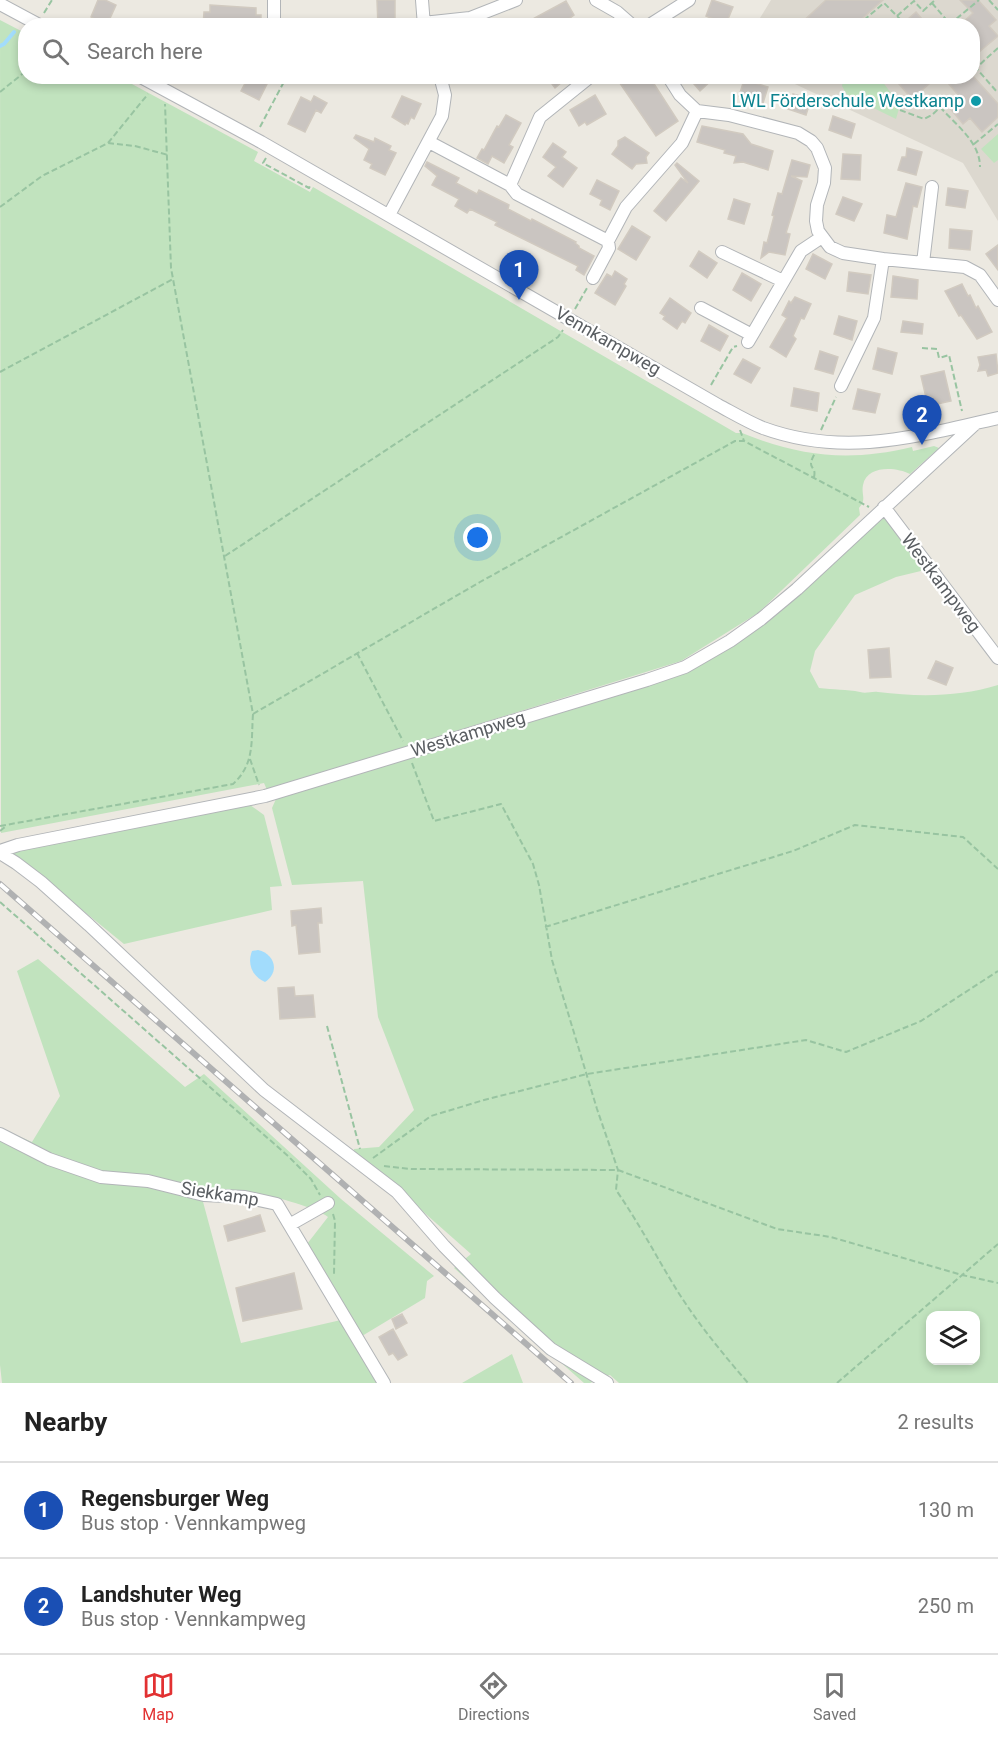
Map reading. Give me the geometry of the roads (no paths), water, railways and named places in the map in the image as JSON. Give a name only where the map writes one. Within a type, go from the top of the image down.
[{"type":"street","points":[[274,0],[274,18]]},
{"type":"street","points":[[422,0],[423,18]]},
{"type":"street","points":[[470,18],[516,0]]},
{"type":"street","points":[[596,0],[624,18]]},
{"type":"street","points":[[661,18],[689,0]]},
{"type":"street","points":[[0,4],[39,18]]},
{"type":"street","name":"Vennkampweg","points":[[154,84],[272,148],[389,216],[573,313],[742,418],[770,430],[820,435],[851,444],[880,443],[976,423]]},
{"type":"street","points":[[389,216],[429,142],[444,107],[445,95],[442,84]]},
{"type":"street","points":[[510,185],[540,117],[581,84]]},
{"type":"street","points":[[673,84],[680,95],[697,111],[729,115],[798,134],[818,148],[825,168],[825,176],[816,213],[822,237],[835,250],[883,259],[965,267],[986,282],[998,300]]},
{"type":"street","points":[[593,278],[609,248],[608,241],[626,207],[685,138],[697,111]]},
{"type":"street","points":[[429,142],[510,185],[517,194],[608,241]]},
{"type":"street","points":[[923,263],[932,187]]},
{"type":"street","points":[[701,308],[750,338],[801,251],[822,237]]},
{"type":"street","points":[[722,252],[783,281]]},
{"type":"street","points":[[841,386],[874,318],[883,259]]},
{"type":"street","name":"Westkampweg","points":[[0,852],[18,845],[265,796],[647,680],[684,666],[730,641],[761,619],[976,423],[998,418]]},
{"type":"street","name":"Westkampweg","points":[[881,510],[998,658]]},
{"type":"street","points":[[0,852],[66,904],[264,1090],[397,1192],[444,1246],[495,1298],[551,1349],[608,1383]]},
{"type":"street","name":"Siekkamp","points":[[0,1134],[49,1159],[101,1177],[148,1181],[204,1195],[245,1197],[278,1204],[384,1383]]},
{"type":"street","points":[[291,1224],[328,1203]]},
{"type":"water","points":[[258,950],[268,955],[274,964],[273,973],[265,982],[254,973],[250,965],[252,951]]},
{"type":"waterway","points":[[0,46],[14,32]]},
{"type":"railway","points":[[0,884],[571,1383]]},
{"type":"place","name":"LWL Förderschule Westkamp","points":[[976,101]]},
{"type":"place","name":"Regensburger Weg","points":[[519,300]]},
{"type":"place","name":"Landshuter Weg","points":[[922,445]]}]
